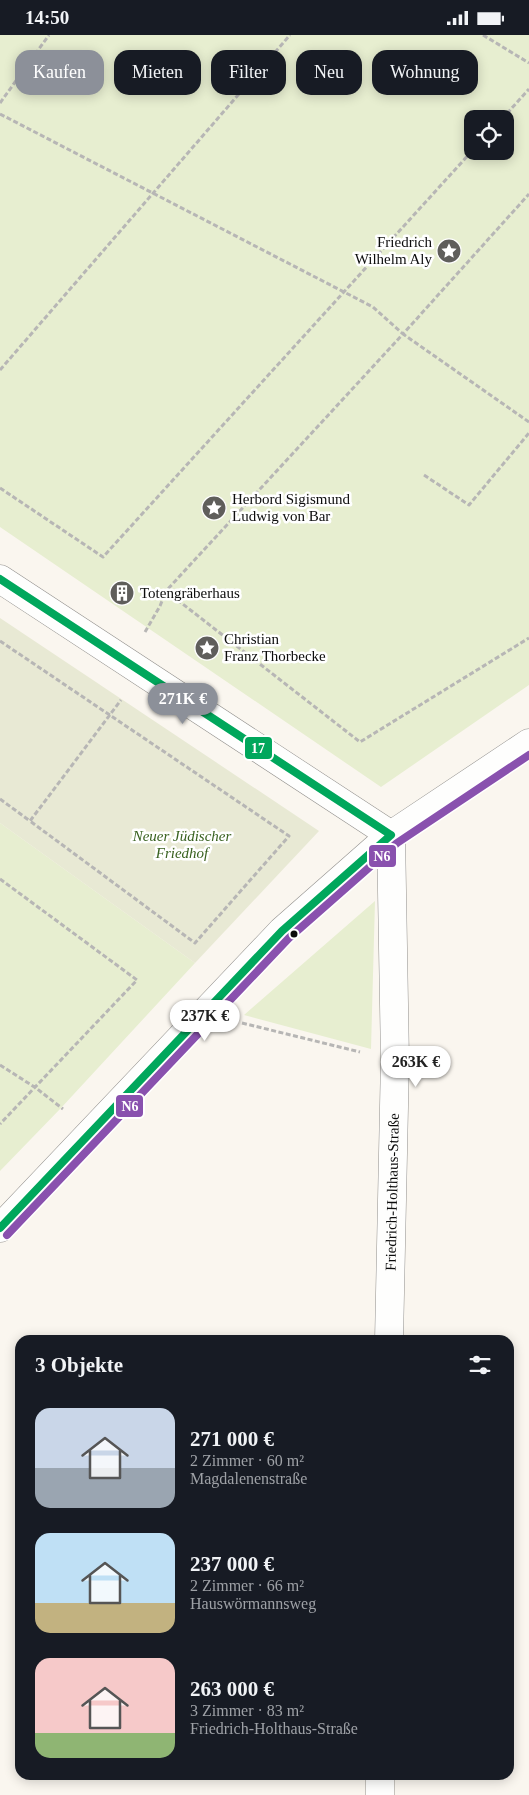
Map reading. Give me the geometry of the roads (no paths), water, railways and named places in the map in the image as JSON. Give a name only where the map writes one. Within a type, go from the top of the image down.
[{"type":"street","points":[[0,579],[391,835]]},
{"type":"street","points":[[0,1228],[282,931],[391,835],[529,743]]},
{"type":"street","name":"Friedrich-Holthaus-Straße","points":[[389,1335],[395,1060],[391,835]]},
{"type":"street","points":[[380,1780],[380,1795]]},
{"type":"place","name":"Friedrich Wilhelm Aly","points":[[449,251]]},
{"type":"place","name":"Herbord Sigismund Ludwig von Bar","points":[[214,508]]},
{"type":"place","name":"Totengräberhaus","points":[[122,593]]},
{"type":"place","name":"Christian Franz Thorbecke","points":[[207,648]]},
{"type":"park label","name":"Neuer Jüdischer Friedhof","points":[[182,844]]}]
